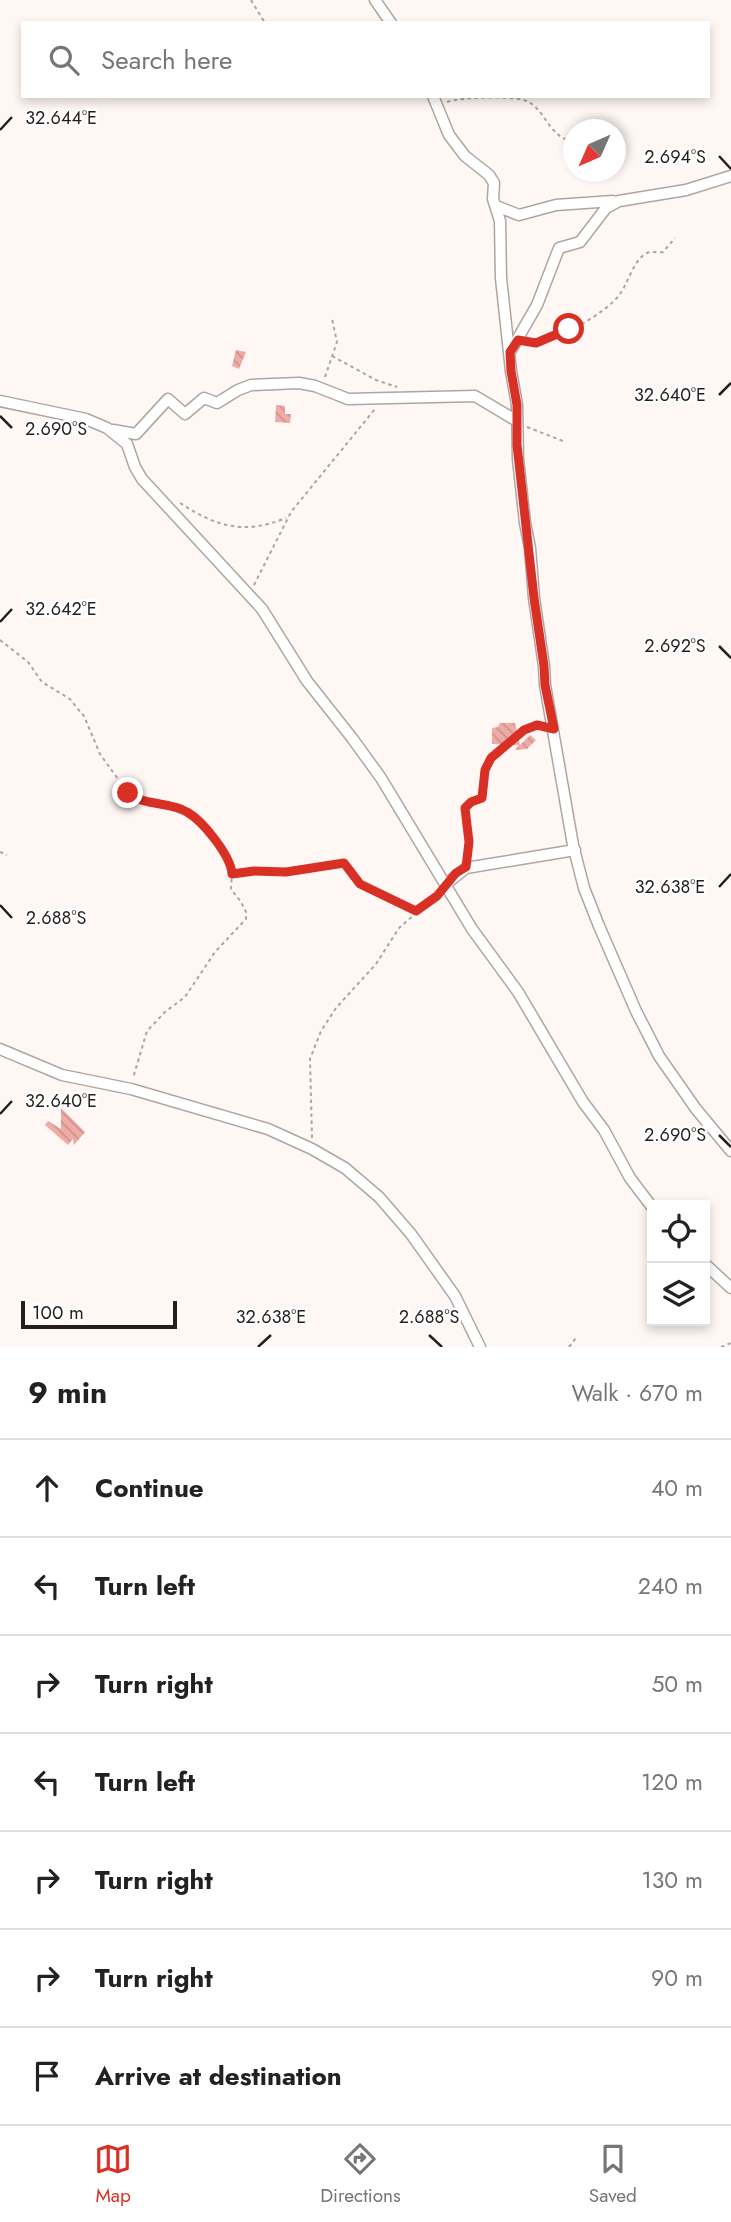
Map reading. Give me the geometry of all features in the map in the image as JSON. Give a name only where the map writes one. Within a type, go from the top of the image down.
[{"type":"street","points":[[375,0],[390,21]]},
{"type":"street","points":[[434,98],[449,135],[462,153],[492,179],[500,220],[502,278],[517,421],[517,445],[545,685],[584,888],[598,926],[648,1036],[696,1109],[731,1151]]},
{"type":"street","points":[[496,206],[519,215],[556,205],[619,201],[686,190],[731,176]]},
{"type":"street","points":[[510,352],[537,305],[559,248],[578,243],[606,208],[619,201]]},
{"type":"street","points":[[0,401],[86,419],[107,428],[136,434],[168,399],[185,414],[203,398],[217,403],[251,385],[299,383],[322,388],[348,399],[475,396],[517,421]]},
{"type":"street","points":[[107,428],[127,444],[141,478],[249,595],[279,634],[307,681],[380,778],[472,929],[518,992],[583,1102],[604,1130],[630,1178],[647,1200]]},
{"type":"street","points":[[446,884],[466,867],[575,850]]},
{"type":"street","points":[[0,1049],[62,1075],[131,1089],[268,1129],[345,1168],[365,1183],[395,1215],[448,1287],[480,1347]]},
{"type":"street","points":[[710,1269],[731,1288]]},
{"type":"path","points":[[251,0],[264,21]]},
{"type":"path","points":[[439,109],[453,100],[484,98]]},
{"type":"path","points":[[508,98],[525,100],[536,107],[563,138]]},
{"type":"path","points":[[518,340],[536,343],[546,340],[595,316],[618,297],[642,257],[650,252],[661,253],[676,238]]},
{"type":"path","points":[[322,388],[337,337],[332,319]]},
{"type":"path","points":[[332,356],[376,380],[400,387],[404,398]]},
{"type":"path","points":[[249,595],[287,518],[375,409]]},
{"type":"path","points":[[517,421],[563,442]]},
{"type":"path","points":[[173,499],[195,513],[230,527],[252,527],[287,518]]},
{"type":"path","points":[[0,640],[28,662],[42,682],[70,699],[78,708],[100,754],[128,793],[139,801],[189,813],[222,849],[230,864],[231,889],[246,912],[246,919],[215,952],[185,997],[165,1012],[147,1031],[131,1089]]},
{"type":"path","points":[[466,867],[469,842],[465,808],[471,802],[482,798],[485,770],[489,760],[524,730],[537,725],[554,729]]},
{"type":"path","points":[[0,852],[7,855]]},
{"type":"path","points":[[232,874],[254,871],[286,872],[344,863],[360,884],[416,911]]},
{"type":"path","points":[[312,1149],[310,1059],[321,1031],[336,1008],[376,964],[399,928],[437,896],[446,884]]},
{"type":"path","points":[[569,1347],[576,1338]]},
{"type":"path","points":[[720,1347],[731,1343]]},
{"type":"building","points":[[236,350],[246,352],[239,369],[232,366]]},
{"type":"building","points":[[276,405],[285,406],[285,414],[291,414],[290,423],[275,422]]},
{"type":"building","points":[[500,723],[515,723],[520,745],[530,735],[536,740],[527,749],[515,750],[519,745],[492,744],[492,728],[498,727]]},
{"type":"building","points":[[61,1108],[85,1132],[74,1145],[73,1139],[68,1145],[45,1125],[48,1121],[61,1129]]},
{"type":"route","points":[[128,793],[139,801],[189,813],[222,849],[232,874],[254,871],[286,872],[344,863],[360,884],[416,911],[437,896],[456,873],[466,867],[469,842],[465,808],[471,802],[481,800],[483,796],[485,770],[489,760],[513,738],[532,726],[554,729],[545,685],[525,523],[516,434],[517,405],[510,352],[518,340],[536,343],[569,329]]}]
